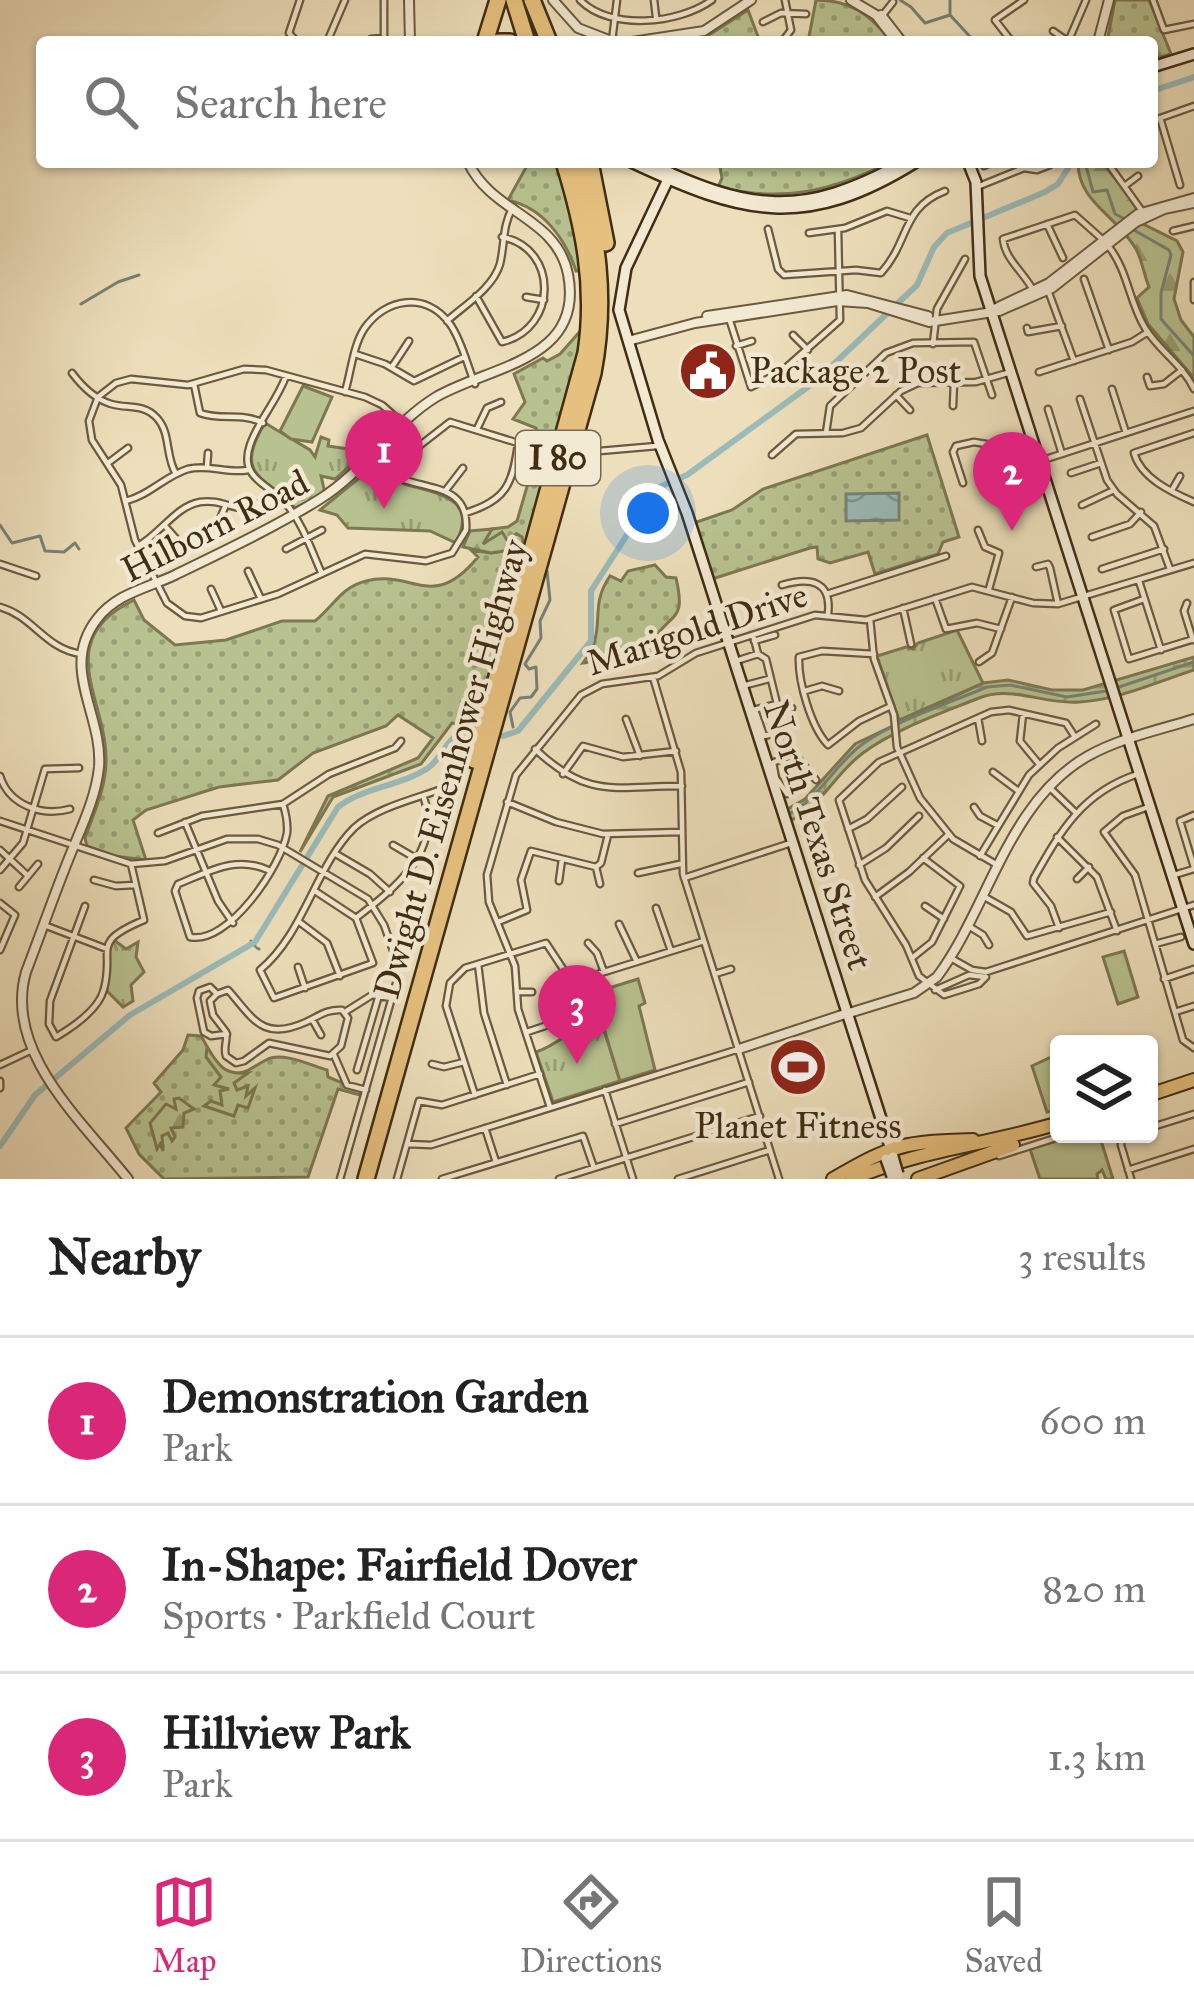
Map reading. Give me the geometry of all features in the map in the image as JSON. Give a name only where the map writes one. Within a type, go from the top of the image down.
[{"type":"highway","points":[[487,36],[497,0]]},
{"type":"highway","points":[[514,0],[525,36]]},
{"type":"highway","points":[[529,0],[538,36]]},
{"type":"highway","points":[[529,0],[546,36]]},
{"type":"highway","name":"Dwight D. Eisenhower Highway","points":[[356,1179],[586,353],[588,260],[565,168]]},
{"type":"highway","name":"Dwight D. Eisenhower Highway","points":[[365,1179],[582,416],[601,317],[599,256],[577,168]]},
{"type":"highway","points":[[593,168],[607,267],[601,317]]},
{"type":"main road","points":[[1158,68],[1194,57]]},
{"type":"main road","points":[[664,168],[724,195],[782,202],[839,193],[891,168]]},
{"type":"main road","points":[[664,168],[733,203],[795,208],[851,196],[905,168]]},
{"type":"main road","name":"North Texas Street","points":[[664,168],[626,286],[630,341],[896,1177]]},
{"type":"main road","points":[[967,168],[975,188],[978,269],[1188,907],[1194,944]]},
{"type":"main road","name":"North Texas Street","points":[[725,643],[770,764],[789,844]]},
{"type":"main road","points":[[1158,1093],[1192,1085]]},
{"type":"main road","points":[[1158,1095],[1192,1085]]},
{"type":"main road","points":[[868,1179],[1050,1129]]},
{"type":"main road","points":[[833,1179],[908,1142],[1022,1137]]},
{"type":"main road","points":[[920,1179],[1022,1137]]},
{"type":"main road","points":[[852,1179],[910,1158],[1022,1137]]},
{"type":"street","points":[[289,36],[300,0]]},
{"type":"street","points":[[330,36],[345,0]]},
{"type":"street","points":[[383,36],[384,0]]},
{"type":"street","points":[[411,0],[413,36]]},
{"type":"street","points":[[551,0],[578,28],[598,36]]},
{"type":"street","points":[[551,0],[569,26],[586,36]]},
{"type":"street","points":[[580,0],[615,20],[693,11],[712,0]]},
{"type":"street","points":[[614,36],[617,0]]},
{"type":"street","points":[[654,0],[656,17]]},
{"type":"street","points":[[679,36],[704,31],[756,0]]},
{"type":"street","points":[[701,36],[756,0]]},
{"type":"street","points":[[785,0],[790,30],[786,36]]},
{"type":"street","points":[[856,0],[880,17],[894,36]]},
{"type":"street","points":[[1007,36],[995,20],[1024,0]]},
{"type":"street","points":[[1071,36],[1086,0]]},
{"type":"street","points":[[1101,36],[1109,0]]},
{"type":"street","points":[[1153,0],[1164,30],[1194,24]]},
{"type":"street","points":[[880,17],[894,1]]},
{"type":"street","points":[[764,22],[788,12],[806,14]]},
{"type":"street","points":[[1053,31],[1060,36]]},
{"type":"street","points":[[1158,118],[1194,106]]},
{"type":"street","points":[[1158,124],[1180,185]]},
{"type":"street","name":"Hilborn Road","points":[[128,1179],[47,1076],[32,1050],[23,1006],[46,926],[104,767],[102,737],[86,681],[89,645],[112,610],[293,515],[345,482],[406,425],[448,395],[521,368],[544,353],[562,332],[572,307],[572,272],[562,246],[545,225],[485,190],[473,168]]},
{"type":"street","points":[[1010,168],[1019,183]]},
{"type":"street","points":[[1112,168],[1144,214]]},
{"type":"street","points":[[975,188],[1033,169]]},
{"type":"street","points":[[1126,185],[1138,176]]},
{"type":"street","points":[[994,181],[999,192]]},
{"type":"street","points":[[768,229],[780,273],[881,273],[921,202],[946,191]]},
{"type":"street","points":[[991,311],[1034,292],[1144,214],[1194,200]]},
{"type":"street","points":[[447,321],[499,268],[502,237],[512,208]]},
{"type":"street","points":[[809,233],[838,230],[887,211],[910,218]]},
{"type":"street","points":[[1034,292],[1005,252],[1004,239],[1075,215],[1121,264],[1148,332],[1194,389]]},
{"type":"street","points":[[1047,224],[1064,258]]},
{"type":"street","points":[[1173,231],[1194,226]]},
{"type":"street","points":[[729,315],[751,386],[775,377],[840,320],[838,230]]},
{"type":"street","points":[[476,296],[502,342],[529,328],[544,300],[544,276],[537,258],[518,241],[502,237]]},
{"type":"street","points":[[630,341],[678,322],[842,298],[935,320],[962,319],[1047,291],[1105,242]]},
{"type":"street","points":[[933,344],[935,320],[947,287],[965,259]]},
{"type":"street","points":[[1084,278],[1109,350]]},
{"type":"street","points":[[1194,282],[1194,300]]},
{"type":"street","points":[[947,287],[957,292]]},
{"type":"street","points":[[1047,291],[1073,361]]},
{"type":"street","points":[[526,296],[544,300]]},
{"type":"street","points":[[345,392],[364,329],[393,304],[422,304],[447,321],[474,382]]},
{"type":"street","points":[[1027,328],[1036,332],[1062,326]]},
{"type":"street","points":[[1039,372],[1148,332]]},
{"type":"street","points":[[794,335],[808,350]]},
{"type":"street","points":[[392,367],[409,341]]},
{"type":"street","points":[[736,346],[752,341]]},
{"type":"street","points":[[826,433],[830,406],[881,358],[906,345],[974,342],[992,395]]},
{"type":"street","points":[[356,354],[414,381],[464,357]]},
{"type":"street","points":[[375,458],[399,478],[446,490],[461,503],[465,513],[462,541],[444,557],[426,561],[364,554],[261,599],[201,618],[185,616],[172,609],[137,546],[126,501],[89,431],[90,412],[108,387],[124,380],[194,384],[244,369],[345,392],[382,405],[406,425]]},
{"type":"street","points":[[1147,377],[1150,386],[1159,386],[1182,370]]},
{"type":"street","points":[[772,454],[790,436],[861,428],[896,395],[918,382],[988,379],[1011,372]]},
{"type":"street","points":[[72,373],[98,397],[115,405],[137,406],[158,419],[176,474]]},
{"type":"street","points":[[286,376],[249,448],[249,469],[258,484],[293,515],[322,574]]},
{"type":"street","points":[[953,406],[954,382]]},
{"type":"street","points":[[194,384],[200,413],[217,418],[246,416],[263,423]]},
{"type":"street","points":[[1112,389],[1126,433]]},
{"type":"street","points":[[896,395],[910,410]]},
{"type":"street","points":[[1080,399],[1114,490],[1156,531],[1170,569]]},
{"type":"street","points":[[477,430],[487,408],[501,402]]},
{"type":"street","points":[[1048,409],[1062,454]]},
{"type":"street","points":[[1040,461],[1194,411]]},
{"type":"street","points":[[399,478],[414,450],[450,422],[514,440],[518,447],[501,497],[465,513]]},
{"type":"street","points":[[1194,433],[1134,454],[1143,472],[1194,502]]},
{"type":"street","points":[[964,483],[953,448],[968,442],[983,440],[992,446],[1032,437]]},
{"type":"street","points":[[1003,481],[1019,474],[1011,443]]},
{"type":"street","points":[[588,452],[662,444]]},
{"type":"street","points":[[108,463],[128,448]]},
{"type":"street","points":[[207,467],[208,453]]},
{"type":"street","points":[[1071,472],[1101,463]]},
{"type":"street","points":[[126,501],[148,494],[176,474],[207,467],[233,472],[249,469]]},
{"type":"street","points":[[446,490],[463,468]]},
{"type":"street","points":[[1172,490],[1180,476]]},
{"type":"street","points":[[1082,505],[1114,490]]},
{"type":"street","points":[[137,546],[194,503],[250,508],[271,492]]},
{"type":"street","points":[[218,523],[225,507]]},
{"type":"street","points":[[1092,537],[1125,526],[1141,512]]},
{"type":"street","points":[[165,526],[179,542]]},
{"type":"street","points":[[286,549],[322,530]]},
{"type":"street","points":[[978,530],[985,547],[998,553],[989,589]]},
{"type":"street","points":[[1102,569],[1164,549]]},
{"type":"street","points":[[827,594],[946,556]]},
{"type":"street","name":"Marigold Drive","points":[[550,1107],[517,1004],[511,953],[489,902],[487,875],[516,775],[581,694],[602,684],[653,677],[696,653],[828,614],[870,618],[966,588],[1058,604],[1194,563]]},
{"type":"street","points":[[0,564],[36,576]]},
{"type":"street","points":[[1036,567],[1050,568],[1058,604]]},
{"type":"street","points":[[248,571],[261,599]]},
{"type":"street","points":[[1138,579],[1161,650]]},
{"type":"street","points":[[782,585],[812,580],[827,594],[828,614]]},
{"type":"street","name":"Hilborn Road","points":[[76,846],[99,767],[97,738],[81,681],[81,654],[94,623],[110,606],[157,585]]},
{"type":"street","points":[[211,589],[221,611]]},
{"type":"street","points":[[979,662],[992,653],[1012,597]]},
{"type":"street","points":[[935,598],[946,629],[976,622],[1001,629]]},
{"type":"street","points":[[1144,599],[1114,610],[1129,659],[1193,639],[1184,611],[1187,603]]},
{"type":"street","points":[[0,607],[22,616],[53,646],[81,654]]},
{"type":"street","points":[[903,608],[911,644]]},
{"type":"street","points":[[870,618],[874,654],[895,735],[920,798],[948,835],[999,866]]},
{"type":"street","points":[[758,654],[753,638],[775,635]]},
{"type":"street","points":[[874,654],[822,651],[800,657],[819,734],[828,745],[851,726],[891,706]]},
{"type":"street","points":[[740,660],[758,654],[766,658],[776,710]]},
{"type":"street","points":[[653,677],[682,786],[680,864],[779,1179]]},
{"type":"street","points":[[746,685],[769,679]]},
{"type":"street","points":[[805,691],[827,686],[839,691]]},
{"type":"street","points":[[581,694],[589,704]]},
{"type":"street","points":[[792,708],[752,710],[764,736],[784,729],[794,754],[816,780]]},
{"type":"street","points":[[986,975],[979,984],[952,993],[933,989],[859,865],[840,804],[842,796],[873,767],[900,752],[1002,709],[1066,723],[1075,737]]},
{"type":"street","points":[[1023,714],[1020,741],[1039,764]]},
{"type":"street","points":[[978,718],[982,740]]},
{"type":"street","points":[[933,989],[1029,812],[1048,787],[1085,758],[1194,718]]},
{"type":"street","points":[[626,719],[640,756]]},
{"type":"street","points":[[980,856],[1018,790],[1039,764],[1096,724]]},
{"type":"street","points":[[158,833],[227,811],[283,805],[329,773],[395,748],[401,741]]},
{"type":"street","points":[[563,774],[584,746],[613,755],[676,751]]},
{"type":"street","points":[[535,749],[563,774],[625,791],[682,786]]},
{"type":"street","points":[[794,754],[770,764],[787,794],[808,772]]},
{"type":"street","points":[[0,870],[28,832],[45,769],[80,768]]},
{"type":"street","points":[[993,772],[1018,790]]},
{"type":"street","points":[[1059,928],[1051,906],[1033,883],[1057,837],[1075,812],[1106,787],[1141,773]]},
{"type":"street","points":[[0,776],[8,794],[34,808],[70,809]]},
{"type":"street","points":[[315,891],[356,918],[373,963],[274,998],[260,970],[280,951],[336,854],[359,824],[450,786]]},
{"type":"street","points":[[848,830],[902,787]]},
{"type":"street","points":[[1048,787],[1075,812]]},
{"type":"street","points":[[356,918],[406,878],[417,860],[429,818],[423,796]]},
{"type":"street","points":[[507,802],[556,822],[608,835],[681,832]]},
{"type":"street","points":[[268,870],[243,862],[175,887],[190,937],[197,940],[233,923],[268,870],[282,847],[287,830],[283,805]]},
{"type":"street","points":[[1151,806],[1123,816],[1104,832],[1131,867],[1185,1043],[1194,1048]]},
{"type":"street","points":[[974,807],[980,817],[997,825]]},
{"type":"street","points":[[1174,875],[1194,868],[1180,821],[1194,815]]},
{"type":"street","points":[[859,865],[886,848],[919,816]]},
{"type":"street","points":[[0,821],[131,864],[165,861],[238,838],[282,847],[374,905],[398,974],[340,1179]]},
{"type":"street","points":[[185,822],[233,923]]},
{"type":"street","points":[[596,867],[608,835]]},
{"type":"street","points":[[875,897],[948,835]]},
{"type":"street","points":[[1057,837],[1101,882],[1117,931]]},
{"type":"street","points":[[684,878],[789,844]]},
{"type":"street","points":[[393,845],[417,860]]},
{"type":"street","points":[[0,850],[27,875]]},
{"type":"street","points":[[498,922],[527,910],[521,880],[530,851],[596,867]]},
{"type":"street","points":[[336,854],[390,892]]},
{"type":"street","points":[[559,881],[562,859]]},
{"type":"street","points":[[912,958],[928,947],[960,886],[923,859]]},
{"type":"street","points":[[19,887],[38,864]]},
{"type":"street","points":[[85,906],[49,1007],[56,1036],[99,1000],[105,987],[106,949],[118,932],[144,920],[131,864]]},
{"type":"street","points":[[638,873],[680,864]]},
{"type":"street","points":[[596,867],[600,884]]},
{"type":"street","points":[[1077,880],[1089,867]]},
{"type":"street","points":[[94,880],[134,885]]},
{"type":"street","points":[[983,896],[1011,912],[1027,936],[1111,912]]},
{"type":"street","points":[[0,904],[15,915],[1,947]]},
{"type":"street","points":[[925,906],[944,920]]},
{"type":"street","points":[[406,1144],[425,1146],[485,1128],[970,975],[986,975],[1188,907]]},
{"type":"street","points":[[656,908],[671,951]]},
{"type":"street","points":[[298,920],[323,937],[340,976]]},
{"type":"street","points":[[619,924],[637,962]]},
{"type":"street","points":[[46,926],[106,949]]},
{"type":"street","points":[[967,926],[983,935],[988,945]]},
{"type":"street","points":[[1155,944],[1180,937]]},
{"type":"street","points":[[571,982],[704,940]]},
{"type":"street","points":[[475,1095],[446,1001],[449,983],[460,971],[546,943],[571,982],[578,1006],[551,1024],[526,1032]]},
{"type":"street","points":[[588,943],[604,972]]},
{"type":"street","points":[[949,957],[986,975]]},
{"type":"street","points":[[478,964],[484,1013],[507,1084]]},
{"type":"street","points":[[298,967],[305,988]]},
{"type":"street","points":[[715,974],[731,969]]},
{"type":"street","points":[[1164,979],[1194,969]]},
{"type":"street","points":[[217,994],[210,987],[197,995],[204,1033],[226,1034]]},
{"type":"street","points":[[345,1012],[348,1024],[334,1054],[322,1056],[269,1043],[236,1063],[225,1052],[226,1034],[210,1000],[230,992],[249,1019],[266,1028],[290,1028],[333,1010],[345,1012],[368,996],[392,998]]},
{"type":"street","points":[[518,992],[532,992]]},
{"type":"street","points":[[357,1070],[379,995]]},
{"type":"street","points":[[1175,1012],[1194,1006]]},
{"type":"street","points":[[312,1019],[321,1035]]},
{"type":"street","points":[[438,1027],[452,1023]]},
{"type":"street","points":[[2,1065],[32,1050]]},
{"type":"street","points":[[334,1054],[347,1085],[365,1090]]},
{"type":"street","points":[[432,1064],[444,1067],[464,1062]]},
{"type":"street","points":[[397,1179],[419,1101],[442,1105],[540,1075]]},
{"type":"street","points":[[615,1124],[749,1082]]},
{"type":"street","points":[[604,1090],[633,1179]]},
{"type":"street","points":[[1158,1125],[1194,1114]]},
{"type":"street","points":[[559,1179],[760,1116]]},
{"type":"street","points":[[485,1128],[496,1162]]},
{"type":"street","points":[[442,1179],[583,1136],[594,1168]]},
{"type":"street","points":[[956,1175],[1050,1140]]},
{"type":"street","points":[[1121,1143],[1131,1179]]},
{"type":"street","points":[[678,1179],[770,1150]]},
{"type":"street","points":[[1128,1169],[1192,1150],[1194,1161]]},
{"type":"green space","points":[[816,0],[858,10],[886,36],[809,36]]},
{"type":"green space","points":[[1115,0],[1149,0],[1171,54],[1158,57],[1158,36],[1108,36]]},
{"type":"green space","points":[[748,10],[758,36],[707,36]]},
{"type":"green space","points":[[526,168],[558,168],[583,270],[576,271],[566,247],[542,217],[508,200]]},
{"type":"green space","points":[[720,168],[876,168],[827,187],[785,194],[718,187]]},
{"type":"green space","points":[[1079,168],[1107,168],[1134,202],[1141,223],[1177,241],[1183,252],[1174,299],[1194,337],[1194,378],[1148,324],[1137,298],[1149,287],[1138,253],[1091,198]]},
{"type":"green space","points":[[583,328],[563,424],[475,725],[452,723],[421,764],[333,797],[300,852],[328,796],[418,758],[433,738],[398,715],[386,726],[313,753],[278,780],[219,787],[146,810],[133,820],[146,860],[87,846],[85,838],[106,768],[89,651],[95,633],[109,616],[134,600],[144,620],[175,645],[226,640],[282,621],[315,621],[344,593],[366,581],[435,586],[462,574],[478,557],[471,550],[491,553],[523,548],[516,534],[508,540],[482,542],[492,529],[517,521],[538,449],[536,428],[513,419],[525,402],[514,374],[560,354]]},
{"type":"green space","points":[[303,386],[332,397],[312,442],[291,439],[280,431]]},
{"type":"green space","points":[[265,423],[315,457],[321,437],[329,440],[328,446],[355,450],[361,456],[335,479],[321,476],[325,493],[295,508],[263,481],[252,464]]},
{"type":"green space","points":[[927,435],[959,537],[943,542],[938,554],[875,574],[868,552],[830,563],[818,559],[817,547],[712,579],[694,523],[732,510],[763,489]]},
{"type":"green space","points":[[374,466],[399,482],[437,493],[457,505],[462,527],[456,543],[430,531],[348,528],[337,515],[320,510]]},
{"type":"green space","points":[[492,529],[483,544],[502,532],[507,540],[517,534],[522,537],[524,548],[491,553],[463,547],[470,531]]},
{"type":"green space","points":[[655,565],[666,577],[676,578],[679,602],[676,614],[653,640],[657,652],[583,663],[595,640],[600,599],[610,576],[621,581],[628,571]]},
{"type":"green space","points":[[957,630],[983,683],[899,720],[877,656],[913,649]]},
{"type":"green space","points":[[1194,657],[1194,670],[1108,698],[1066,702],[991,695],[934,716],[863,753],[810,808],[789,821],[786,810],[805,799],[855,744],[983,683],[1008,680],[1052,690],[1083,690]]},
{"type":"green space","points":[[114,940],[126,949],[138,942],[136,957],[144,972],[131,985],[133,1001],[123,1007],[107,991]]},
{"type":"green space","points":[[1124,951],[1138,997],[1118,1004],[1103,957]]},
{"type":"green space","points":[[638,979],[645,1003],[639,1006],[655,1070],[620,1081],[593,993]]},
{"type":"green space","points":[[600,1017],[620,1081],[553,1102],[536,1052]]},
{"type":"green space","points":[[188,1035],[201,1036],[228,1074],[245,1072],[273,1058],[288,1058],[327,1070],[328,1077],[361,1091],[360,1095],[338,1089],[308,1177],[164,1179],[139,1154],[126,1128],[161,1092],[154,1083],[183,1050]]},
{"type":"green space","points":[[207,1047],[223,1068],[248,1073],[234,1083],[237,1090],[248,1086],[246,1096],[255,1088],[248,1108],[238,1105],[234,1116],[204,1106],[211,1101],[222,1105],[220,1091],[229,1089],[214,1085],[221,1077],[206,1057]]},
{"type":"green space","points":[[1050,1058],[1050,1111],[1047,1112],[1032,1066]]},
{"type":"green space","points":[[174,1099],[194,1109],[184,1113],[183,1127],[171,1128],[172,1141],[168,1133],[162,1136],[163,1151],[160,1144],[157,1149],[150,1123],[166,1104],[176,1109]]},
{"type":"green space","points":[[1050,1143],[1102,1143],[1113,1179],[1106,1179],[1102,1170],[1098,1179],[1040,1179],[1030,1149]]},
{"type":"water","points":[[899,493],[899,520],[846,521],[846,494]]},
{"type":"waterway","points":[[900,0],[925,23],[950,15]]},
{"type":"waterway","points":[[950,0],[950,15],[969,36]]},
{"type":"waterway","points":[[1158,89],[1194,77]]},
{"type":"waterway","points":[[503,736],[518,731],[591,641],[591,591],[657,488],[687,475],[816,381],[917,285],[934,247],[947,233],[1045,192],[1058,184],[1068,168]]},
{"type":"waterway","points":[[1087,168],[1093,192],[1107,190],[1115,214],[1125,219]]},
{"type":"waterway","points":[[1132,229],[1169,250],[1161,319],[1194,356]]},
{"type":"waterway","points":[[81,304],[139,275]]},
{"type":"waterway","points":[[0,525],[12,543],[40,536],[45,551],[64,552],[75,543],[79,549]]},
{"type":"waterway","points":[[513,727],[510,712],[520,698],[531,697],[537,689],[536,667],[529,669],[525,664],[541,638],[540,621],[550,600],[547,571]]},
{"type":"waterway","points":[[1116,688],[1194,662]]},
{"type":"waterway","points":[[788,814],[864,743],[907,719],[987,687],[1010,685],[1067,697],[1106,691]]},
{"type":"waterway","points":[[0,1146],[35,1095],[130,1015],[255,942],[338,807],[428,768],[451,740],[470,732]]},
{"type":"waterway","points":[[251,941],[255,946]]},
{"type":"place","name":"Package 2 Post","points":[[708,371]]},
{"type":"place","name":"Demonstration Garden","points":[[384,509]]},
{"type":"place","name":"In-Shape: Fairfield Dover","points":[[1012,531]]},
{"type":"place","name":"Hillview Park","points":[[577,1064]]},
{"type":"place","name":"Planet Fitness","points":[[798,1067]]}]
